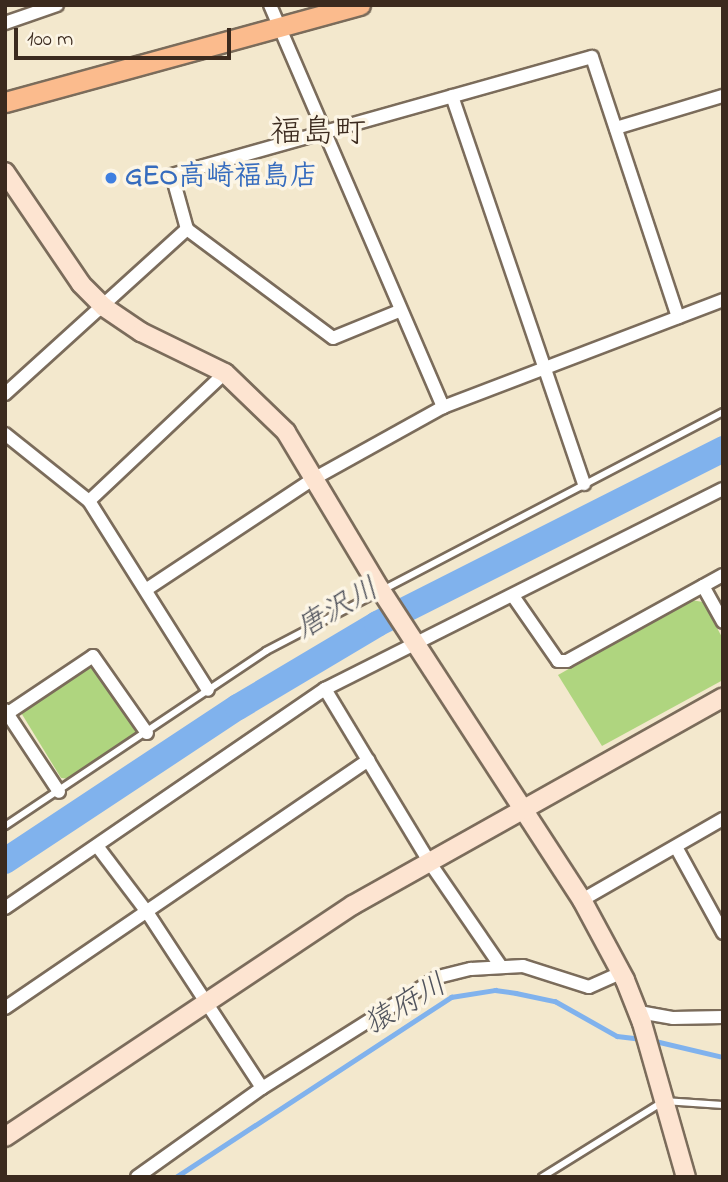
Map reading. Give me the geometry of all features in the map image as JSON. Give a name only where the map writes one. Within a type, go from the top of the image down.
[{"type":"main road","points":[[5,102],[360,5]]},
{"type":"street","points":[[5,23],[57,5]]},
{"type":"street","points":[[270,5],[399,311],[443,407]]},
{"type":"street","points":[[399,311],[332,338],[187,229],[172,175],[592,57],[678,317]]},
{"type":"street","points":[[452,96],[584,484]]},
{"type":"street","points":[[615,128],[723,96]]},
{"type":"street","points":[[5,172],[81,284],[104,307],[141,332],[225,373],[286,432],[382,591],[582,900],[621,973],[640,1017],[686,1177]]},
{"type":"street","points":[[5,394],[187,229]]},
{"type":"street","points":[[147,589],[315,478],[443,407],[723,300]]},
{"type":"street","points":[[89,501],[225,373]]},
{"type":"street","points":[[5,435],[89,501],[147,589],[208,690]]},
{"type":"street","points":[[5,908],[325,688],[723,489]]},
{"type":"street","points":[[513,596],[558,662],[567,661],[723,575]]},
{"type":"street","points":[[703,586],[723,621]]},
{"type":"street","points":[[59,792],[6,711],[93,656],[146,733]]},
{"type":"street","points":[[325,688],[428,860],[500,965]]},
{"type":"street","points":[[5,1138],[206,1001],[428,860],[524,811],[723,697]]},
{"type":"street","points":[[5,1008],[368,760]]},
{"type":"street","points":[[582,900],[723,820]]},
{"type":"street","points":[[97,846],[147,912],[262,1088]]},
{"type":"street","points":[[676,847],[723,933]]},
{"type":"street","points":[[137,1177],[262,1088],[423,985],[454,971],[500,965],[546,971],[589,987],[621,973]]},
{"type":"street","points":[[640,1017],[701,1020],[723,1017]]},
{"type":"lane","points":[[5,826],[267,651],[723,412]]},
{"type":"lane","points":[[542,1177],[664,1101],[723,1104]]},
{"type":"green space","points":[[691,600],[703,602],[723,639],[723,680],[602,746],[558,675]]},
{"type":"green space","points":[[86,665],[92,666],[137,727],[136,733],[70,779],[61,778],[20,711]]},
{"type":"waterway","name":"唐沢川","points":[[5,861],[238,707],[377,624],[723,449]]},
{"type":"waterway","name":"猿府川","points":[[176,1177],[451,997],[495,990],[555,1001],[617,1036],[642,1039]]},
{"type":"waterway","name":"猿府川","points":[[651,1040],[723,1057]]},
{"type":"place","name":"GEO高崎福島店","points":[[111,178]]},
{"type":"district","name":"福島町","points":[[318,134]]}]
